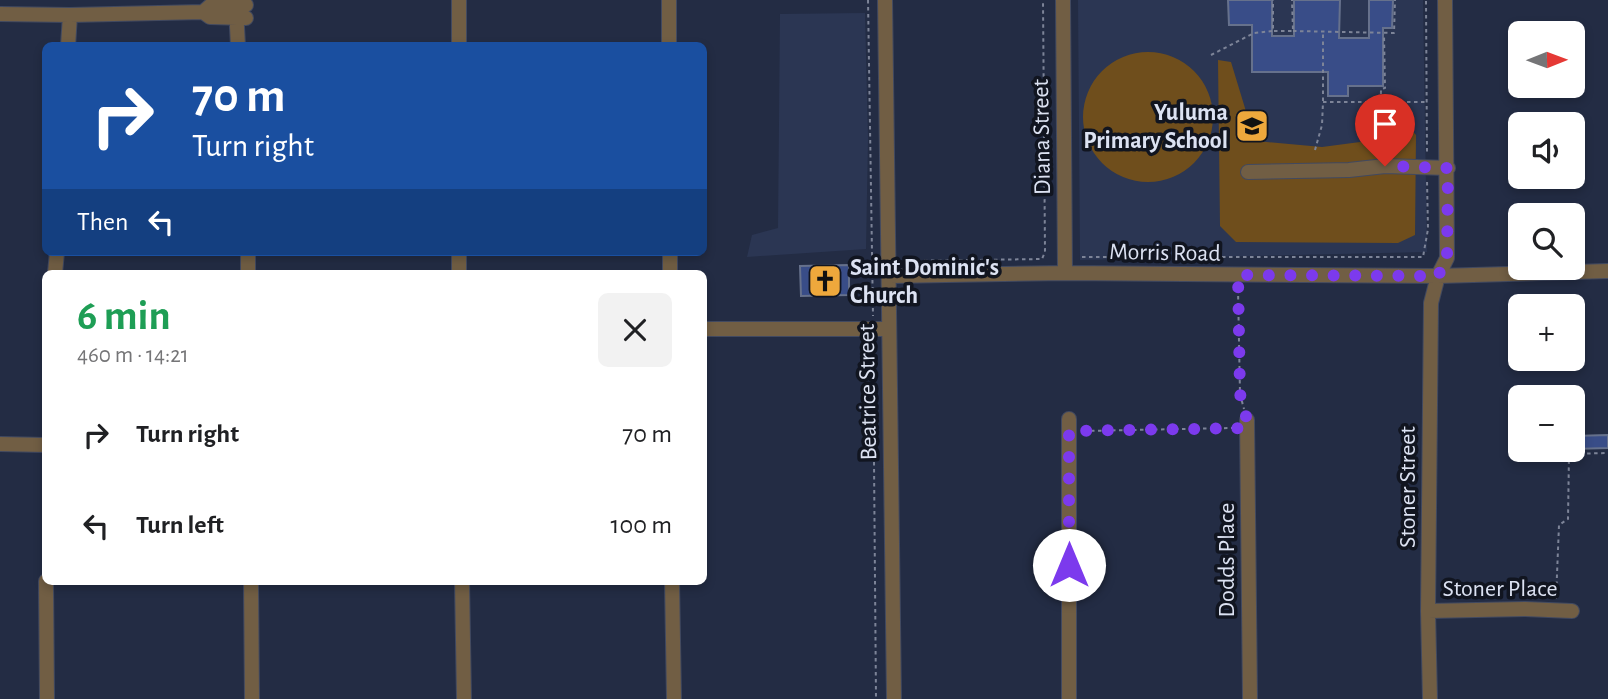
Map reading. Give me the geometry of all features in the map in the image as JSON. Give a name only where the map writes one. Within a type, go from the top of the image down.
[{"type":"street","points":[[458,0],[459,42]]},
{"type":"street","points":[[669,0],[669,42]]},
{"type":"street","name":"Beatrice Street","points":[[885,0],[894,699]]},
{"type":"street","name":"Diana Street","points":[[1063,0],[1065,273]]},
{"type":"street","name":"Stoner Street","points":[[1430,699],[1428,611],[1431,303],[1438,276],[1447,258],[1446,0]]},
{"type":"street","points":[[0,14],[203,12],[210,6],[241,7]]},
{"type":"street","points":[[238,42],[241,7]]},
{"type":"street","points":[[241,7],[246,42]]},
{"type":"street","points":[[68,42],[70,15]]},
{"type":"street","points":[[1248,172],[1349,170],[1385,166],[1448,168]]},
{"type":"street","name":"Morris Road","points":[[890,276],[1065,273],[1438,276],[1608,271]]},
{"type":"street","points":[[707,329],[889,329]]},
{"type":"street","name":"Dodds Place","points":[[1247,424],[1250,699]]},
{"type":"street","points":[[1069,425],[1069,699]]},
{"type":"street","points":[[0,444],[42,444]]},
{"type":"street","points":[[46,585],[47,699]]},
{"type":"street","points":[[251,585],[252,699]]},
{"type":"street","points":[[462,585],[464,699]]},
{"type":"street","points":[[673,585],[674,699]]},
{"type":"street","name":"Stoner Place","points":[[1428,611],[1572,611]]},
{"type":"path","points":[[868,0],[876,699]]},
{"type":"path","points":[[897,261],[1042,259],[1046,248],[1043,0]]},
{"type":"path","points":[[1273,0],[1273,31]]},
{"type":"path","points":[[1292,0],[1293,32]]},
{"type":"path","points":[[1211,55],[1254,33],[1394,33],[1395,0]]},
{"type":"path","points":[[1419,0],[1426,1],[1427,160]]},
{"type":"path","points":[[1315,150],[1322,125],[1323,32]]},
{"type":"path","points":[[1380,144],[1381,89],[1385,88],[1384,33]]},
{"type":"path","points":[[1323,102],[1427,102]]},
{"type":"path","points":[[1082,257],[1423,257],[1428,229],[1427,176]]},
{"type":"path","points":[[1069,425],[1247,424],[1240,394],[1238,275]]},
{"type":"path","points":[[1556,610],[1559,526],[1568,519],[1569,454],[1608,453]]},
{"type":"shaded area","name":"Yuluma Primary School","points":[[1078,0],[1423,0],[1427,252],[1080,260]]},
{"type":"shaded area","points":[[865,13],[868,139],[866,249],[747,257],[752,235],[778,228],[780,14]]},
{"type":"shaded area","points":[[1148,52],[1173,57],[1194,71],[1208,92],[1213,117],[1208,142],[1194,163],[1173,177],[1148,182],[1123,177],[1102,163],[1088,142],[1083,117],[1088,92],[1102,71],[1123,57]]},
{"type":"shaded area","points":[[1218,60],[1231,62],[1255,141],[1322,147],[1360,142],[1403,121],[1416,135],[1415,235],[1398,243],[1236,242],[1220,226]]},
{"type":"building","points":[[1228,0],[1272,0],[1272,36],[1294,36],[1294,0],[1340,0],[1339,38],[1369,38],[1369,0],[1393,0],[1392,28],[1383,28],[1383,86],[1348,86],[1348,96],[1328,96],[1328,72],[1252,72],[1252,25],[1229,25]]},
{"type":"building","name":"Saint Dominic's Church","points":[[849,265],[849,295],[801,296],[800,266]]},
{"type":"building","points":[[1608,435],[1608,448],[1585,449],[1585,436]]},
{"type":"place","name":"Yuluma Primary School","points":[[1252,126]]},
{"type":"place","name":"Saint Dominic's Church","points":[[825,281]]},
{"type":"route","points":[[1069,565],[1069,431],[1247,428],[1240,394],[1238,275],[1438,276],[1447,258],[1448,168],[1385,166]]}]
